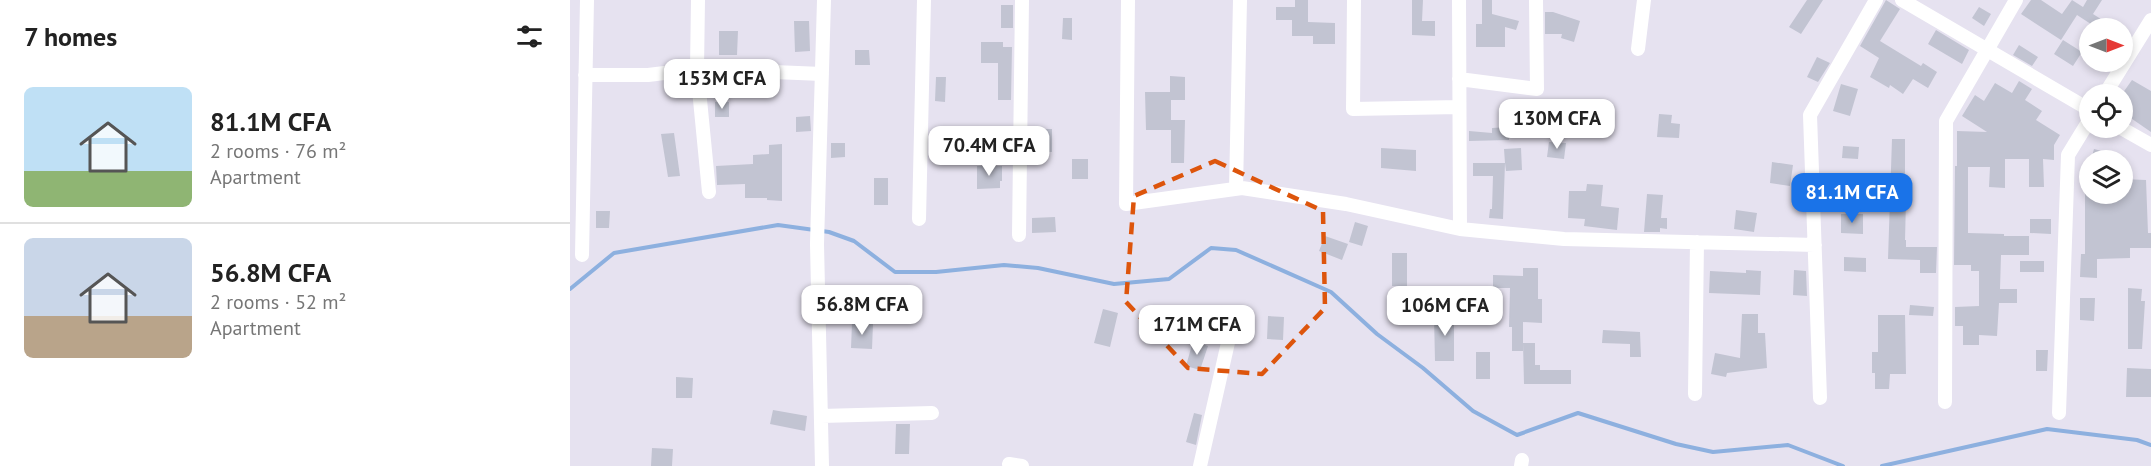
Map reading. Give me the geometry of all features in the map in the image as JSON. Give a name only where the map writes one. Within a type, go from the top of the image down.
[{"type":"street","points":[[582,255],[577,164],[585,75],[587,0]]},
{"type":"street","points":[[698,0],[697,69],[709,192]]},
{"type":"street","points":[[822,466],[817,244],[824,0]]},
{"type":"street","points":[[919,219],[924,0]]},
{"type":"street","points":[[1019,235],[1022,0]]},
{"type":"street","points":[[1128,0],[1126,204],[1242,188],[1346,204],[1460,229],[1564,239],[1815,245]]},
{"type":"street","points":[[1236,189],[1240,0]]},
{"type":"street","points":[[1354,0],[1353,110],[1459,107]]},
{"type":"street","points":[[1459,0],[1460,229]]},
{"type":"street","points":[[1459,79],[1537,89],[1536,0]]},
{"type":"street","points":[[1638,49],[1644,0]]},
{"type":"street","points":[[1820,398],[1810,115],[1876,0]]},
{"type":"street","points":[[1902,0],[2079,104]]},
{"type":"street","points":[[1945,402],[1946,121],[2016,0]]},
{"type":"street","points":[[2111,84],[2151,20]]},
{"type":"street","points":[[585,75],[648,75],[697,69],[822,74]]},
{"type":"street","points":[[2133,135],[2151,145]]},
{"type":"street","points":[[2059,413],[2068,154],[2079,136]]},
{"type":"street","points":[[1695,394],[1697,242]]},
{"type":"street","points":[[1200,466],[1232,325]]},
{"type":"street","points":[[821,416],[932,413]]},
{"type":"highlighted area","points":[[1215,161],[1323,211],[1325,308],[1262,374],[1188,368],[1126,302],[1134,196]]},
{"type":"building","points":[[1295,0],[1308,0],[1308,22],[1335,23],[1335,44],[1313,44],[1313,36],[1292,36],[1292,20],[1276,20],[1276,7],[1295,7]]},
{"type":"building","points":[[1412,0],[1423,0],[1422,21],[1435,21],[1435,36],[1412,35]]},
{"type":"building","points":[[1482,0],[1492,0],[1492,14],[1519,21],[1516,30],[1505,27],[1505,47],[1476,47],[1476,24],[1482,24]]},
{"type":"building","points":[[1807,0],[1823,0],[1801,34],[1789,27]]},
{"type":"building","points":[[1886,0],[1900,9],[1880,41],[1921,66],[1923,63],[1937,72],[1928,88],[1913,79],[1903,94],[1890,85],[1889,88],[1870,77],[1879,58],[1860,46]]},
{"type":"building","points":[[2031,0],[2041,0],[2062,14],[2072,0],[2083,7],[2087,0],[2102,0],[2093,14],[2099,18],[2082,18],[2077,15],[2061,40],[2021,14]]},
{"type":"building","points":[[1001,5],[1013,5],[1013,28],[1001,28]]},
{"type":"building","points":[[1979,7],[1991,14],[1984,26],[1972,18]]},
{"type":"building","points":[[1545,12],[1553,12],[1580,21],[1574,42],[1561,38],[1562,34],[1545,34]]},
{"type":"building","points":[[1063,18],[1072,18],[1072,40],[1062,39]]},
{"type":"building","points":[[794,21],[809,21],[810,51],[795,52]]},
{"type":"building","points":[[1936,30],[1969,50],[1962,64],[1928,44]]},
{"type":"building","points":[[719,31],[738,31],[737,55],[719,55]]},
{"type":"building","points":[[2063,40],[2079,50],[2079,57],[2073,66],[2054,54]]},
{"type":"building","points":[[981,42],[1003,42],[1003,47],[1012,47],[1011,100],[998,100],[998,63],[981,63]]},
{"type":"building","points":[[2019,45],[2038,57],[2032,66],[2013,55]]},
{"type":"building","points":[[855,50],[869,50],[870,65],[855,65]]},
{"type":"building","points":[[1817,57],[1830,63],[1818,82],[1807,77]]},
{"type":"building","points":[[1170,76],[1185,77],[1185,100],[1171,100],[1171,120],[1185,120],[1184,163],[1171,163],[1171,130],[1146,130],[1145,92],[1170,92]]},
{"type":"building","points":[[936,77],[946,77],[945,102],[935,101]]},
{"type":"building","points":[[2132,80],[2151,91],[2151,132],[2133,120],[2133,84],[2129,84]]},
{"type":"building","points":[[2019,81],[2032,89],[2025,100],[2042,111],[2036,120],[2060,135],[2054,145],[2054,160],[2043,159],[2044,187],[2029,187],[2029,159],[2005,159],[2005,188],[1989,187],[1990,167],[1968,167],[1968,233],[2029,236],[2029,255],[2001,255],[2000,289],[2017,289],[2017,303],[1999,303],[1997,336],[1979,335],[1979,345],[1963,345],[1963,326],[1955,326],[1955,307],[1979,306],[1979,271],[1971,271],[1971,265],[1954,265],[1957,131],[1987,132],[1962,116],[1975,95],[1984,101],[1995,83],[2012,93]]},
{"type":"building","points":[[1841,84],[1858,89],[1850,116],[1833,111]]},
{"type":"building","points":[[715,102],[729,102],[729,117],[715,117]]},
{"type":"building","points":[[1659,114],[1672,115],[1671,123],[1680,124],[1679,138],[1657,137]]},
{"type":"building","points":[[810,116],[811,131],[796,132],[796,117]]},
{"type":"building","points":[[1509,127],[1509,140],[1469,141],[1469,131],[1492,133],[1492,128]]},
{"type":"building","points":[[998,129],[1011,130],[1011,152],[998,152]]},
{"type":"building","points":[[1033,129],[1052,129],[1052,152],[1033,152]]},
{"type":"building","points":[[674,133],[680,176],[668,177],[661,134]]},
{"type":"building","points":[[1892,139],[1905,139],[1906,247],[1937,247],[1936,273],[1920,273],[1920,260],[1888,259]]},
{"type":"building","points":[[1549,142],[1566,143],[1564,159],[1547,157]]},
{"type":"building","points":[[831,143],[845,143],[845,157],[831,158]]},
{"type":"building","points":[[782,144],[782,201],[745,198],[745,184],[717,185],[716,166],[753,164],[753,155],[769,154],[769,145]]},
{"type":"building","points":[[1843,146],[1859,147],[1858,159],[1842,158]]},
{"type":"building","points":[[1381,148],[1416,150],[1416,171],[1381,168]]},
{"type":"building","points":[[1521,148],[1522,170],[1506,171],[1504,149]]},
{"type":"building","points":[[1072,159],[1088,159],[1088,179],[1072,179]]},
{"type":"building","points":[[1772,162],[1793,165],[1790,186],[1770,183]]},
{"type":"building","points":[[1473,163],[1505,163],[1503,219],[1489,218],[1490,209],[1492,209],[1493,176],[1473,176]]},
{"type":"building","points":[[977,166],[1002,166],[1000,188],[977,189]]},
{"type":"building","points":[[874,178],[888,178],[888,205],[874,205]]},
{"type":"building","points":[[2133,179],[2146,180],[2148,233],[2151,233],[2151,248],[2130,248],[2130,258],[2097,259],[2097,278],[2080,277],[2081,254],[2085,254],[2085,204],[2133,204]]},
{"type":"building","points":[[1587,184],[1603,185],[1601,206],[1619,208],[1617,230],[1584,226],[1585,219],[1568,218],[1569,191],[1586,191]]},
{"type":"building","points":[[1647,194],[1663,195],[1661,218],[1667,218],[1667,229],[1660,228],[1660,232],[1644,232]]},
{"type":"building","points":[[1736,210],[1757,213],[1754,232],[1734,229]]},
{"type":"building","points":[[596,211],[610,211],[609,228],[596,228]]},
{"type":"building","points":[[1841,214],[1863,214],[1863,234],[1841,233]]},
{"type":"building","points":[[1055,217],[1056,232],[1032,233],[1032,218]]},
{"type":"building","points":[[2030,219],[2051,219],[2051,234],[2030,233]]},
{"type":"building","points":[[1355,222],[1368,226],[1362,246],[1349,242]]},
{"type":"building","points":[[1325,236],[1348,244],[1342,260],[1319,251]]},
{"type":"building","points":[[1392,253],[1407,253],[1407,286],[1392,286]]},
{"type":"building","points":[[1844,257],[1866,258],[1866,272],[1844,271]]},
{"type":"building","points":[[2020,261],[2044,261],[2044,272],[2020,272]]},
{"type":"building","points":[[1523,268],[1538,268],[1538,299],[1542,299],[1542,323],[1523,322],[1523,351],[1512,351],[1512,327],[1509,327],[1510,288],[1493,288],[1493,275],[1523,276]]},
{"type":"building","points":[[1746,270],[1761,271],[1760,295],[1709,293],[1710,271],[1746,273]]},
{"type":"building","points":[[1794,270],[1806,271],[1807,296],[1793,295]]},
{"type":"building","points":[[2128,288],[2142,289],[2141,301],[2145,301],[2142,349],[2128,349]]},
{"type":"building","points":[[2080,298],[2095,298],[2094,321],[2080,320]]},
{"type":"building","points":[[1473,304],[1490,304],[1490,325],[1473,325]]},
{"type":"building","points":[[1910,305],[1934,307],[1933,316],[1909,315]]},
{"type":"building","points":[[1103,309],[1118,313],[1110,347],[1094,343]]},
{"type":"building","points":[[1444,309],[1454,310],[1454,361],[1435,361],[1434,316],[1444,317]]},
{"type":"building","points":[[1742,314],[1758,314],[1758,333],[1765,333],[1767,368],[1727,373],[1726,377],[1711,374],[1715,353],[1740,358]]},
{"type":"building","points":[[1878,315],[1905,315],[1906,374],[1890,374],[1889,389],[1875,389],[1875,373],[1872,373],[1872,352],[1878,352]]},
{"type":"building","points":[[1268,316],[1284,317],[1283,340],[1267,339]]},
{"type":"building","points":[[852,323],[873,324],[872,349],[851,348]]},
{"type":"building","points":[[1603,330],[1640,332],[1641,357],[1630,357],[1630,344],[1602,343]]},
{"type":"building","points":[[1193,341],[1208,346],[1200,370],[1186,366]]},
{"type":"building","points":[[1523,343],[1535,343],[1535,365],[1540,365],[1540,370],[1571,370],[1571,384],[1524,384]]},
{"type":"building","points":[[2036,350],[2048,350],[2047,371],[2036,371]]},
{"type":"building","points":[[1476,352],[1490,352],[1490,379],[1476,379]]},
{"type":"building","points":[[2127,368],[2151,369],[2151,397],[2126,397]]},
{"type":"building","points":[[676,377],[693,378],[692,398],[676,398]]},
{"type":"building","points":[[773,410],[807,416],[805,431],[770,424]]},
{"type":"building","points":[[1194,413],[1202,415],[1196,445],[1186,442]]},
{"type":"building","points":[[896,424],[910,424],[909,454],[895,454]]},
{"type":"building","points":[[652,448],[673,449],[672,466],[651,466]]},
{"type":"waterway","points":[[570,289],[614,253],[778,225],[829,232],[854,241],[895,272],[936,272],[1004,265],[1038,268],[1114,284],[1169,279],[1211,248],[1236,250],[1331,292],[1377,334],[1423,368],[1473,411],[1517,435],[1578,413],[1676,444],[1713,452],[1788,445],[1843,466]]},
{"type":"waterway","points":[[1882,466],[2047,429],[2137,440],[2151,445]]}]
